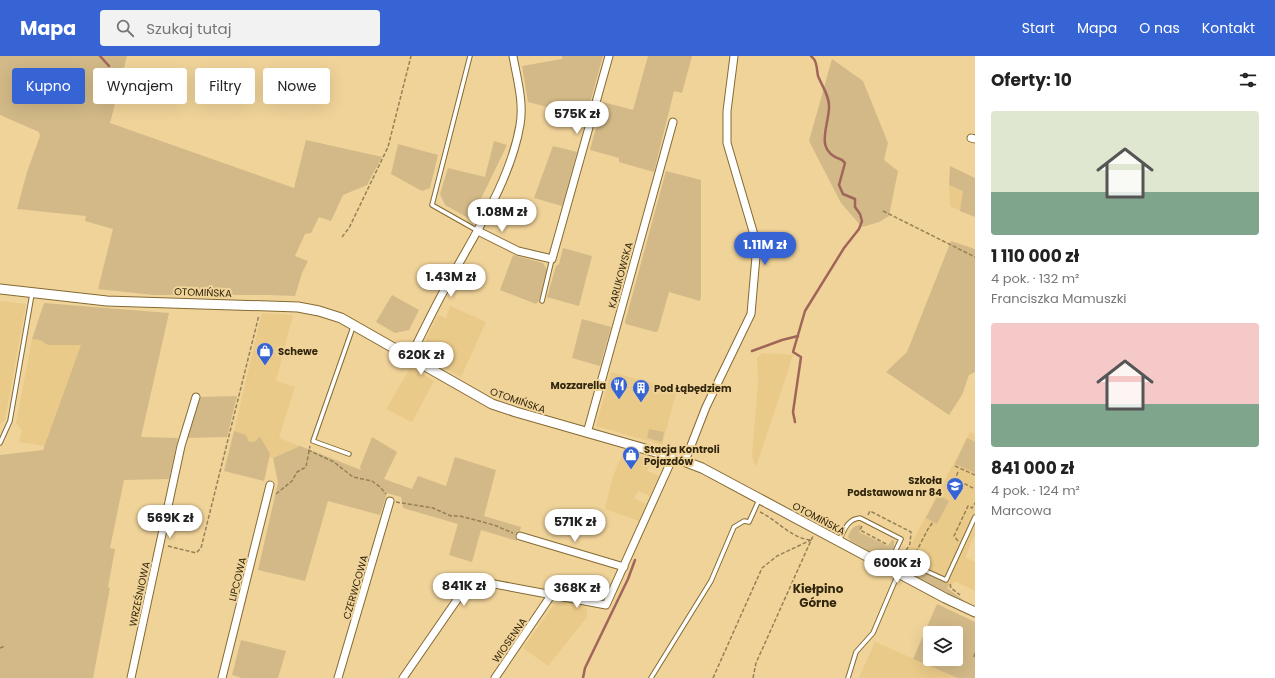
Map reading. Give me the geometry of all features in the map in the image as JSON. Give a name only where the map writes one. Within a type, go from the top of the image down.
[{"type":"street","points":[[410,357],[446,286],[478,231],[511,159],[520,124],[521,100],[512,56]]},
{"type":"street","points":[[478,231],[518,252],[552,259],[609,56]]},
{"type":"street","points":[[685,461],[706,406],[751,314],[757,245],[727,143],[727,111],[734,56]]},
{"type":"street","name":"KARLIKOWSKA","points":[[587,433],[672,122]]},
{"type":"street","name":"OTOMIŃSKA","points":[[0,289],[107,301],[298,307],[319,311],[341,318],[492,404],[685,461],[722,478],[898,573],[975,612]]},
{"type":"street","name":"WRZEŚNIOWA","points":[[131,678],[180,446],[196,398]]},
{"type":"street","points":[[403,678],[461,594],[475,586],[489,583],[606,605],[673,458]]},
{"type":"street","name":"LIPCOWA","points":[[222,678],[270,485]]},
{"type":"street","name":"CZERWCOWA","points":[[338,678],[390,501]]},
{"type":"street","points":[[520,536],[624,568]]},
{"type":"street","name":"WIOSENNA","points":[[495,678],[552,594]]},
{"type":"lane","points":[[470,56],[432,205],[478,231]]},
{"type":"lane","points":[[542,301],[552,259]]},
{"type":"lane","points":[[0,443],[10,420],[32,293]]},
{"type":"lane","points":[[349,454],[313,441],[354,325]]},
{"type":"lane","points":[[651,678],[711,581],[734,528],[744,521],[749,522],[760,498]]},
{"type":"lane","points":[[839,541],[849,522],[854,518],[860,518],[901,539],[893,556],[946,580],[975,517]]},
{"type":"lane","points":[[848,678],[856,652],[873,633],[898,573]]},
{"type":"path","points":[[342,237],[349,228],[388,147],[411,56]]},
{"type":"path","points":[[883,211],[975,257]]},
{"type":"path","points":[[159,544],[196,553],[201,548],[261,305]]},
{"type":"path","points":[[267,498],[283,489],[292,481],[297,472],[306,467],[308,450],[313,441]]},
{"type":"path","points":[[308,450],[334,462],[353,477],[372,481],[383,490],[390,501],[433,508],[451,516],[460,516],[494,525],[520,536]]},
{"type":"path","points":[[955,466],[975,475]]},
{"type":"path","points":[[958,472],[955,479],[975,489]]},
{"type":"path","points":[[958,542],[954,536],[968,506],[972,508],[975,503]]},
{"type":"path","points":[[754,510],[771,518],[803,540],[811,540]]},
{"type":"path","points":[[870,511],[910,532],[910,544],[906,554],[919,561]]},
{"type":"path","points":[[913,558],[933,522]]},
{"type":"path","points":[[863,525],[860,530],[888,545]]},
{"type":"path","points":[[713,678],[762,568],[776,556],[811,540]]},
{"type":"path","points":[[753,678],[756,663],[811,540]]},
{"type":"path","points":[[0,648],[5,646]]},
{"type":"path","points":[[974,657],[975,653]]},
{"type":"shaded area","points":[[0,56],[127,56],[124,68],[93,68],[93,104],[115,104],[110,123],[294,188],[306,140],[382,157],[367,185],[343,195],[331,221],[319,217],[311,233],[305,234],[295,256],[308,261],[302,273],[295,296],[153,295],[98,289],[113,229],[85,221],[86,216],[17,209],[27,172],[40,136],[39,132],[0,115]]},
{"type":"shaded area","points":[[562,56],[603,56],[586,117],[528,102],[522,66],[562,59]]},
{"type":"shaded area","points":[[648,56],[692,56],[682,93],[674,91],[654,172],[619,162],[619,158],[590,150],[603,102],[633,110]]},
{"type":"shaded area","points":[[832,59],[863,81],[888,143],[884,160],[898,171],[889,216],[879,222],[862,227],[841,203],[809,141]]},
{"type":"shaded area","points":[[494,141],[507,145],[477,207],[474,221],[445,205],[440,194],[448,168],[485,177]]},
{"type":"shaded area","points":[[398,144],[438,155],[430,188],[422,191],[391,174]]},
{"type":"shaded area","points":[[553,146],[577,152],[562,206],[534,198]]},
{"type":"shaded area","points":[[950,166],[975,178],[975,217],[960,211],[963,191],[949,185]]},
{"type":"shaded area","points":[[666,171],[701,180],[701,297],[700,301],[669,292],[658,331],[655,332],[626,324],[625,322]]},
{"type":"shaded area","points":[[949,185],[963,191],[960,211],[950,206]]},
{"type":"shaded area","points":[[951,241],[975,249],[975,372],[969,375],[962,395],[949,415],[886,372],[907,352]]},
{"type":"shaded area","points":[[563,248],[592,256],[579,306],[547,297]]},
{"type":"shaded area","points":[[513,255],[543,263],[547,270],[539,301],[536,304],[500,290]]},
{"type":"shaded area","points":[[392,295],[419,310],[409,330],[395,333],[376,322]]},
{"type":"shaded area","points":[[0,301],[26,304],[5,420],[0,424]]},
{"type":"shaded area","points":[[44,303],[169,313],[141,437],[178,438],[169,479],[124,480],[110,548],[115,549],[108,587],[110,588],[93,678],[0,678],[0,455],[43,450],[81,345],[48,345],[40,340],[32,339]]},
{"type":"shaded area","points":[[450,306],[486,322],[461,377],[426,359],[424,343],[438,315],[446,318]]},
{"type":"shaded area","points":[[262,313],[293,315],[276,381],[295,387],[279,438],[300,446],[273,458],[269,457],[270,454],[257,441],[249,442],[246,435],[234,431]]},
{"type":"shaded area","points":[[582,319],[611,327],[600,366],[572,358]]},
{"type":"shaded area","points":[[32,339],[40,340],[48,345],[81,345],[45,446],[19,442],[22,430],[16,423]]},
{"type":"shaded area","points":[[762,353],[793,355],[756,467],[752,457],[758,382],[757,358]]},
{"type":"shaded area","points":[[411,367],[434,381],[412,422],[386,409]]},
{"type":"shaded area","points":[[611,372],[677,390],[662,445],[596,426]]},
{"type":"shaded area","points":[[237,396],[227,437],[187,438],[200,397]]},
{"type":"shaded area","points":[[649,429],[664,432],[662,442],[647,438]]},
{"type":"shaded area","points":[[234,431],[246,435],[249,442],[256,441],[259,437],[261,438],[270,454],[264,481],[224,471]]},
{"type":"shaded area","name":"Szkoła Podstawowa nr 84","points":[[970,432],[975,434],[975,534],[965,557],[975,562],[975,591],[954,581],[950,589],[901,564]]},
{"type":"shaded area","points":[[372,437],[397,452],[384,479],[412,489],[418,476],[446,486],[455,457],[496,470],[484,516],[521,527],[517,541],[481,530],[472,562],[449,555],[458,524],[403,508],[401,497],[387,493],[380,515],[328,501],[305,581],[258,570],[278,483],[273,458],[300,446],[361,470],[360,467]]},
{"type":"shaded area","points":[[967,438],[975,442],[975,473],[955,464]]},
{"type":"shaded area","points":[[624,451],[652,459],[647,471],[659,476],[650,496],[638,491],[634,498],[646,504],[639,521],[605,509],[613,476]]},
{"type":"shaded area","points":[[938,495],[949,501],[937,524],[926,518]]},
{"type":"shaded area","points":[[859,525],[862,526],[859,532],[888,546],[892,540],[894,540],[894,546],[889,557],[949,584],[947,588],[965,601],[932,586],[851,541],[848,537],[850,533],[853,528]]},
{"type":"shaded area","points":[[561,602],[582,605],[587,609],[587,617],[548,666],[523,648],[553,606]]},
{"type":"shaded area","points":[[937,604],[975,622],[975,678],[958,678],[930,666],[963,666],[963,626],[927,626]]},
{"type":"shaded area","points":[[923,636],[923,663],[913,659]]},
{"type":"shaded area","points":[[241,640],[286,651],[278,678],[242,678],[232,675]]},
{"type":"shaded area","points":[[875,642],[923,663],[923,666],[930,666],[958,678],[859,678]]},
{"type":"waterway","points":[[100,56],[109,66]]},
{"type":"waterway","points":[[795,422],[793,412],[801,357],[793,352],[805,311],[844,248],[859,229],[862,221],[860,214],[855,207],[855,199],[843,194],[839,185],[845,163],[833,156],[825,145],[825,131],[829,104],[818,76],[815,60],[811,56]]},
{"type":"waterway","points":[[752,351],[798,336]]},
{"type":"waterway","points":[[583,678],[585,668],[628,579],[635,560]]},
{"type":"place","name":"Schewe","points":[[265,366]]},
{"type":"place","name":"Mozzarella","points":[[619,400]]},
{"type":"place","name":"Pod Łąbędziem","points":[[641,403]]},
{"type":"place","name":"Stacja Kontroli Pojazdów","points":[[631,470]]},
{"type":"place","name":"Szkoła Podstawowa nr 84","points":[[955,501]]},
{"type":"district","name":"Kiełpino Górne","points":[[818,596]]}]
